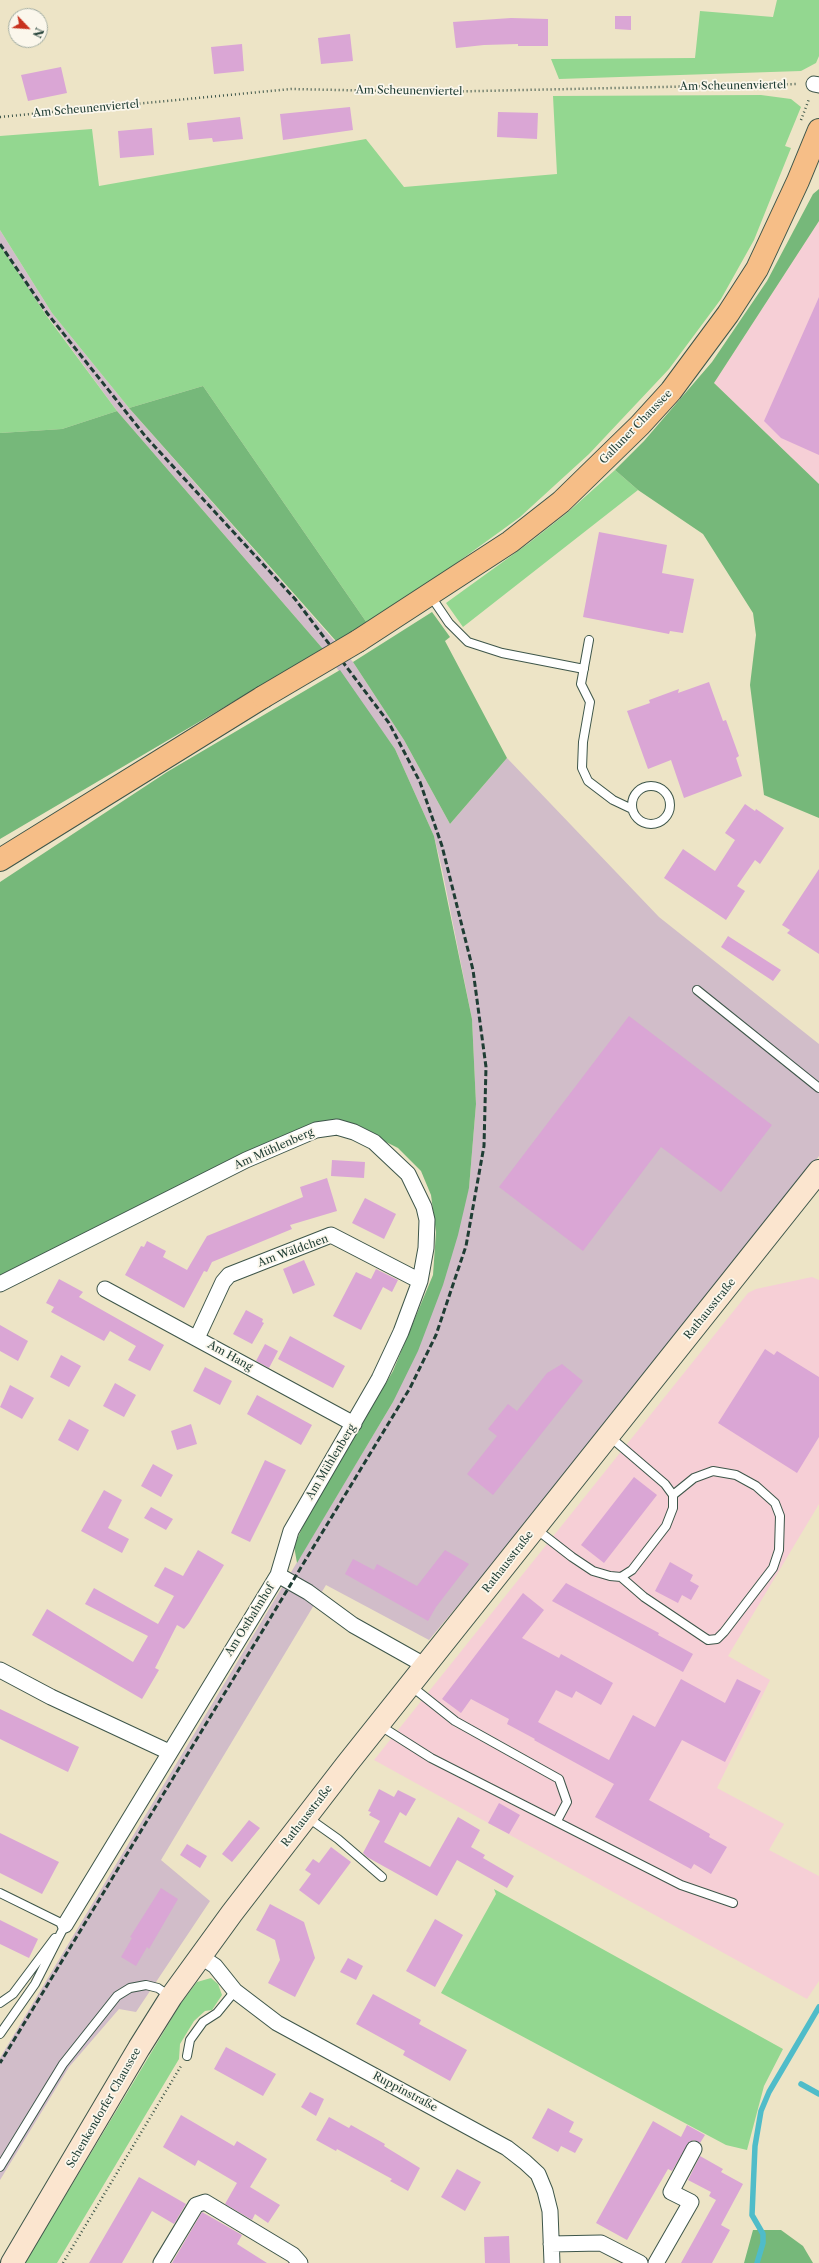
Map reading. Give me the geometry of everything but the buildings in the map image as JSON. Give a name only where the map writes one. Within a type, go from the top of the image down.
[{"type":"main road","name":"Galluner Chaussee","points":[[0,860],[263,697],[358,641],[510,542],[561,502],[607,458],[670,391],[728,314],[756,269],[798,182],[819,130]]},
{"type":"main road","name":"Rathausstraße","points":[[200,1956],[306,1817],[819,1171]]},
{"type":"main road","name":"Schenkendorfer Chaussee","points":[[12,2263],[135,2055],[171,1997],[200,1956]]},
{"type":"street","name":"Am Mühlenberg","points":[[0,1284],[286,1142],[316,1130],[337,1127],[354,1132],[374,1142],[408,1174],[416,1188],[427,1220],[426,1248],[420,1281],[401,1332],[379,1379],[291,1531],[278,1575]]},
{"type":"street","name":"Am Wäldchen","points":[[197,1338],[223,1282],[230,1275],[331,1235],[420,1281]]},
{"type":"street","name":"Am Hang","points":[[105,1289],[354,1424]]},
{"type":"street","name":"Am Ostbahnhof","points":[[66,1925],[169,1752],[278,1575],[308,1592],[353,1625],[426,1666]]},
{"type":"street","points":[[0,1670],[50,1697],[169,1752]]},
{"type":"street","name":"Ruppinstraße","points":[[200,1956],[215,1966],[235,1991],[277,2023],[507,2148],[525,2162],[538,2174],[545,2191],[550,2211],[552,2263]]},
{"type":"street","points":[[656,2263],[690,2202],[671,2192],[694,2149]]},
{"type":"street","points":[[161,2263],[196,2205],[205,2202],[293,2254],[300,2263]]},
{"type":"street","points":[[551,2244],[601,2243],[640,2263]]},
{"type":"lane","points":[[430,595],[449,623],[468,642],[502,653],[584,668]]},
{"type":"lane","points":[[589,640],[581,684],[590,702],[582,768],[588,781],[613,800],[632,809],[644,823],[656,823],[666,817],[669,811],[669,799],[662,788],[649,786],[637,792],[634,797],[632,809]]},
{"type":"lane","points":[[697,990],[819,1088]]},
{"type":"lane","points":[[608,1436],[665,1484],[673,1495],[673,1508],[666,1526],[632,1570],[621,1577]]},
{"type":"lane","points":[[535,1528],[572,1557],[593,1571],[610,1576],[621,1577],[644,1597],[708,1640],[717,1639],[773,1568],[779,1550],[780,1516],[775,1503],[756,1486],[736,1476],[713,1471],[694,1478],[673,1495]]},
{"type":"lane","points":[[410,1686],[455,1721],[559,1780],[567,1802],[557,1821]]},
{"type":"lane","points":[[379,1725],[431,1758],[681,1885],[733,1903]]},
{"type":"lane","points":[[306,1817],[338,1839],[382,1877]]},
{"type":"lane","points":[[0,1893],[66,1925]]},
{"type":"lane","points":[[0,2003],[13,1994],[38,1958],[66,1925]]},
{"type":"lane","points":[[0,2034],[35,1984],[66,1925]]},
{"type":"lane","points":[[0,2167],[63,2064],[117,1996],[130,1988],[146,1985],[158,1988],[171,1997]]},
{"type":"lane","points":[[187,2056],[190,2040],[203,2022],[217,2013],[235,1991]]},
{"type":"path","name":"Am Scheunenviertel","points":[[0,117],[291,89],[433,92],[817,84]]},
{"type":"path","points":[[63,2263],[187,2056]]},
{"type":"shaded area","points":[[819,221],[819,484],[714,383]]},
{"type":"shaded area","points":[[0,230],[52,313],[129,408],[353,662],[404,740],[450,824],[507,758],[659,917],[819,1044],[819,1156],[623,1407],[429,1640],[326,1585],[161,1860],[210,1901],[136,2012],[119,2009],[69,2067],[0,2180],[0,2058],[393,1402],[469,1188],[476,1104],[472,1019],[442,869],[434,836],[395,749],[323,649],[117,411],[22,281],[0,245]]},
{"type":"shaded area","points":[[812,1277],[819,1280],[819,1504],[728,1656],[770,1680],[717,1788],[784,1824],[769,1850],[819,1876],[819,1981],[807,1999],[374,1760],[748,1293],[756,1289]]},
{"type":"green space","points":[[777,0],[819,0],[819,56],[816,63],[801,71],[559,79],[551,59],[695,58],[700,11],[773,17]]},
{"type":"green space","points":[[761,95],[791,99],[801,107],[785,146],[791,148],[754,240],[721,299],[669,369],[589,454],[520,517],[411,596],[367,623],[203,386],[129,408],[52,313],[0,230],[0,136],[92,129],[99,186],[366,139],[404,187],[557,174],[553,96]]},
{"type":"green space","points":[[819,189],[819,221],[714,383],[819,484],[819,818],[764,795],[750,685],[756,635],[753,613],[703,534],[638,490],[615,470],[644,441],[712,362],[767,281],[813,194]]},
{"type":"green space","points":[[0,245],[46,315],[117,411],[62,429],[0,433]]},
{"type":"green space","points":[[203,386],[367,623],[336,641],[129,408]]},
{"type":"green space","points":[[117,411],[323,649],[0,839],[0,433],[62,429]]},
{"type":"green space","points":[[615,470],[638,490],[463,627],[446,603],[529,543],[567,513]]},
{"type":"green space","points":[[432,612],[450,637],[445,641],[507,758],[450,824],[404,740],[353,662]]},
{"type":"green space","points":[[340,670],[395,749],[434,836],[472,1019],[476,1104],[469,1188],[458,1235],[443,1285],[418,1351],[393,1402],[297,1563],[294,1546],[308,1515],[393,1371],[433,1275],[436,1232],[431,1195],[421,1171],[398,1148],[342,1120],[310,1128],[0,1278],[0,882],[167,772]]},
{"type":"green space","points":[[494,1889],[783,2049],[764,2086],[747,2150],[726,2145],[441,1993],[496,1894]]},
{"type":"green space","points":[[211,1978],[218,1984],[222,1995],[212,2010],[205,2011],[194,2021],[180,2044],[179,2059],[57,2263],[25,2263],[181,2003],[197,1982]]},
{"type":"green space","points":[[753,2230],[781,2230],[803,2246],[813,2263],[744,2263]]},
{"type":"waterway","points":[[757,2263],[763,2243],[763,2234],[752,2215],[755,2146],[761,2111],[769,2092],[819,2007]]},
{"type":"waterway","points":[[801,2084],[819,2094]]},
{"type":"railway","points":[[0,244],[47,313],[146,437],[295,599],[389,723],[420,782],[442,846],[473,970],[486,1067],[484,1146],[466,1246],[436,1335],[410,1388],[0,2063]]}]
